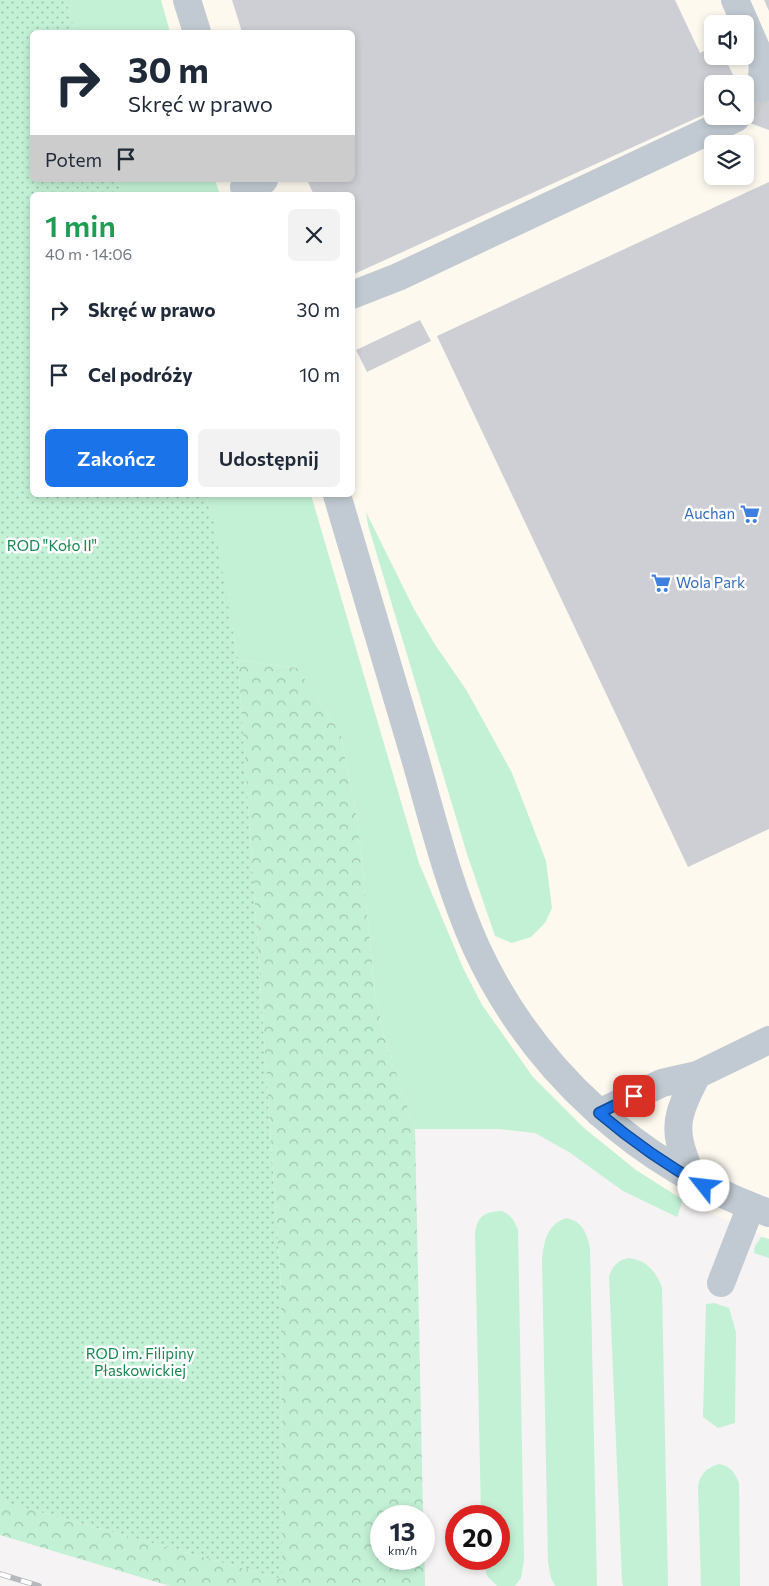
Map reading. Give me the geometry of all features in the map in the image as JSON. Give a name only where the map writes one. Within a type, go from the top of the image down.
[{"type":"lane","points":[[187,0],[196,30]]},
{"type":"lane","points":[[735,0],[763,64],[762,88]]},
{"type":"lane","points":[[355,295],[398,277],[721,125]]},
{"type":"lane","points":[[338,497],[448,871],[476,946],[498,989],[526,1032],[561,1076],[599,1113],[638,1145],[693,1180],[760,1210],[721,1283]]},
{"type":"lane","points":[[599,1113],[662,1084],[697,1075],[769,1040]]},
{"type":"lane","points":[[693,1180],[678,1133],[680,1114],[697,1075]]},
{"type":"shaded area","points":[[161,0],[769,0],[769,1239],[688,1203],[636,1170],[584,1128],[533,1077],[482,1005],[463,968],[419,863],[312,497],[355,497],[355,192],[219,192],[216,182],[355,182],[355,30],[169,30]]},
{"type":"green space","name":"ROD im. Filipiny Płaskowickiej","points":[[0,0],[66,0],[74,30],[30,30],[30,182],[118,182],[120,192],[30,192],[30,497],[207,497],[213,519],[238,660],[281,1288],[282,1579],[0,1501]]},
{"type":"green space","points":[[66,0],[161,0],[169,30],[74,30]]},
{"type":"green space","points":[[118,182],[216,182],[219,192],[120,192]]},
{"type":"green space","points":[[207,497],[312,497],[419,863],[463,968],[482,1005],[533,1077],[584,1128],[636,1170],[683,1200],[677,1217],[623,1191],[569,1152],[535,1133],[499,1129],[415,1129],[383,1033],[375,992],[358,824],[340,731],[297,668],[238,660]]},
{"type":"green space","points":[[366,512],[414,609],[434,643],[467,691],[512,773],[546,861],[552,908],[545,923],[531,937],[512,943],[495,936],[467,854],[368,525]]},
{"type":"green space","points":[[238,660],[297,668],[340,731],[358,824],[375,992],[383,1033],[415,1129],[423,1505],[370,1505],[370,1570],[425,1570],[425,1586],[170,1586],[0,1535],[0,1501],[282,1579],[281,1287]]},
{"type":"green space","points":[[502,1211],[508,1214],[518,1230],[524,1560],[521,1578],[515,1586],[497,1586],[487,1576],[485,1570],[510,1570],[510,1505],[481,1505],[475,1233],[480,1218],[491,1212]]},
{"type":"green space","points":[[566,1218],[576,1222],[583,1228],[590,1248],[597,1586],[555,1586],[548,1563],[542,1260],[548,1234],[555,1225]]},
{"type":"green space","points":[[761,1237],[769,1239],[769,1258],[754,1253],[755,1246]]},
{"type":"green space","points":[[629,1258],[646,1264],[654,1272],[662,1288],[668,1586],[623,1586],[622,1581],[609,1277],[616,1264]]},
{"type":"green space","points":[[714,1303],[729,1308],[736,1332],[735,1423],[718,1428],[703,1417],[706,1304]]},
{"type":"green space","points":[[719,1464],[732,1470],[739,1483],[740,1586],[701,1586],[698,1487],[704,1472]]},
{"type":"building","points":[[232,0],[675,0],[700,53],[704,51],[704,65],[728,65],[733,75],[704,75],[704,115],[355,274],[355,192],[313,192],[308,182],[355,182],[355,30],[241,30]]},
{"type":"building","points":[[764,0],[769,0],[769,11]]},
{"type":"building","points":[[754,86],[769,91],[769,130],[754,124]]},
{"type":"building","name":"Wola Park","points":[[769,182],[769,829],[688,867],[437,336]]},
{"type":"building","points":[[420,320],[431,341],[367,372],[356,350]]},
{"type":"tunnel","points":[[754,96],[761,88]]},
{"type":"railway","points":[[0,1574],[39,1586]]},
{"type":"place","name":"Auchan","points":[[750,514]]},
{"type":"place","name":"Wola Park","points":[[661,583]]},
{"type":"route","points":[[634,1096],[599,1113],[638,1145],[704,1186]]},
{"type":"park label","name":"ROD \"Koło II\"","points":[[52,546]]}]
